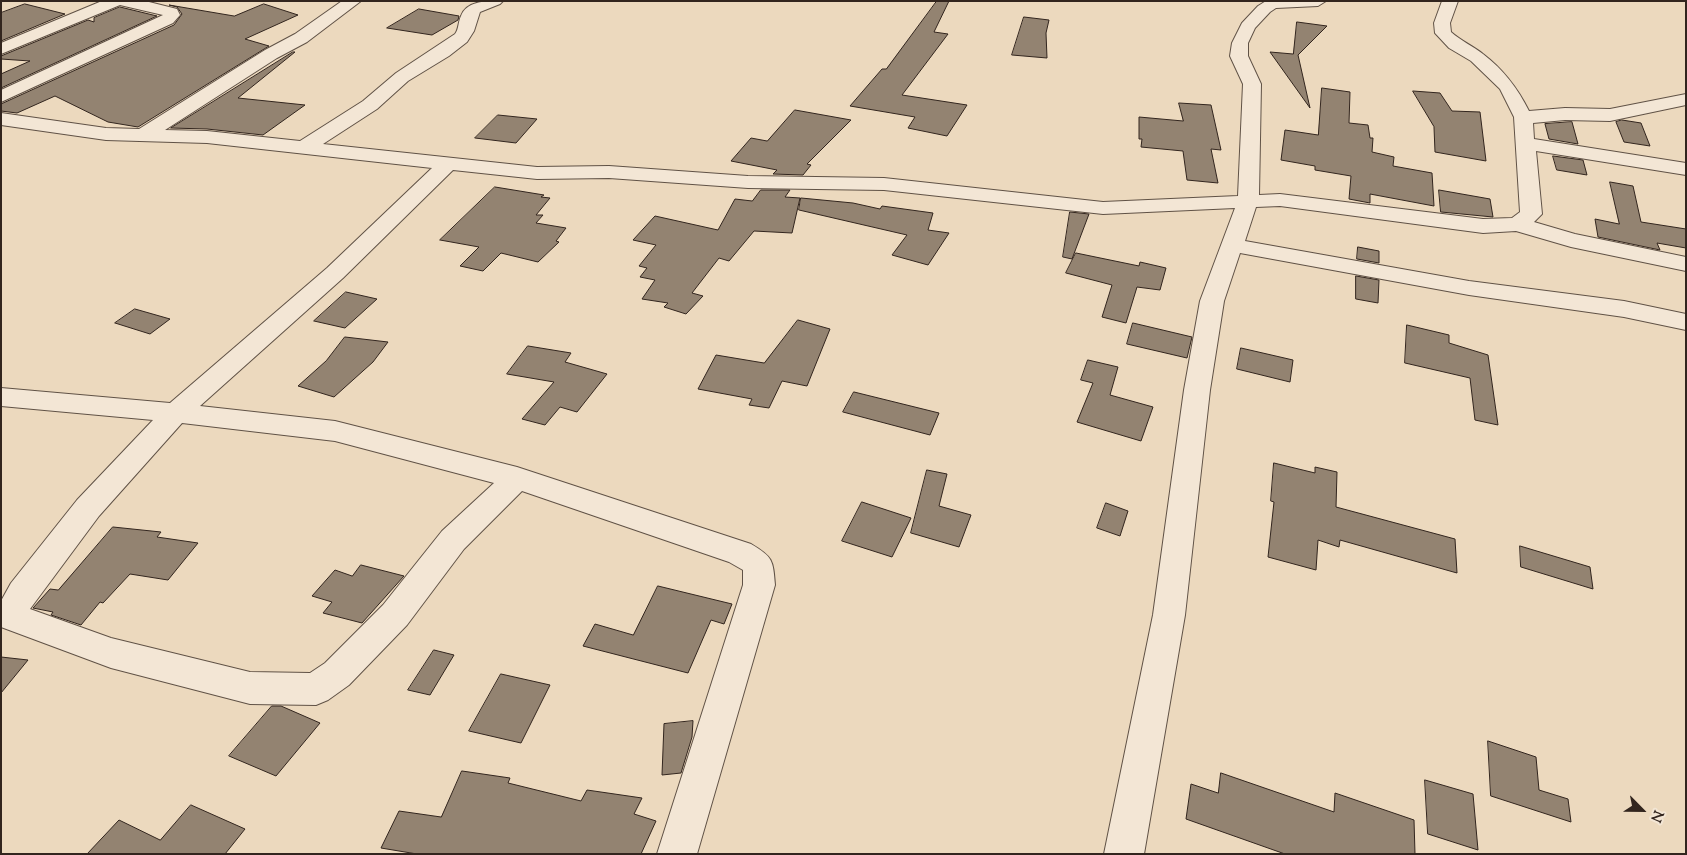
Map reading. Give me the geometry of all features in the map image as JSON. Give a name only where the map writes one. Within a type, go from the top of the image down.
[{"type":"street","points":[[1,97],[167,20],[172,15],[171,12],[116,2],[87,1]]},
{"type":"street","points":[[142,136],[272,54],[301,38],[354,1]]},
{"type":"street","points":[[304,146],[370,105],[402,78],[443,52],[461,38],[466,31],[469,15],[474,9],[495,1]]},
{"type":"street","points":[[1124,854],[1169,615],[1197,390],[1212,301],[1248,201],[1252,84],[1239,56],[1240,43],[1248,26],[1264,9],[1274,4],[1318,1]]},
{"type":"street","points":[[1450,1],[1442,23],[1443,33],[1455,44],[1477,57],[1508,87],[1523,117],[1531,214],[1517,224]]},
{"type":"street","points":[[1,49],[116,2]]},
{"type":"street","points":[[1523,117],[1565,114],[1610,115],[1686,99]]},
{"type":"street","points":[[1,119],[106,134],[207,137],[304,146],[537,173],[609,172],[748,182],[884,184],[1103,208],[1280,200],[1483,226],[1517,224],[1571,240],[1686,264]]},
{"type":"street","points":[[1526,143],[1686,169]]},
{"type":"street","points":[[448,163],[335,273],[176,412],[88,508],[5,616],[111,653],[250,688],[316,689],[338,674],[395,615],[453,540],[517,478]]},
{"type":"street","points":[[1232,245],[1469,288],[1624,309],[1686,322]]},
{"type":"street","points":[[1,397],[176,412],[335,431],[517,478],[740,553],[758,564],[760,585],[677,854]]},
{"type":"building","points":[[937,1],[949,1],[934,32],[948,34],[902,95],[967,105],[947,136],[908,128],[915,117],[850,106],[882,69],[886,69]]},
{"type":"building","points":[[25,4],[65,14],[1,41],[1,13]]},
{"type":"building","points":[[264,4],[298,15],[245,39],[269,46],[138,127],[108,122],[55,96],[17,113],[1,111],[1,104],[174,25],[182,14],[177,7],[169,5],[234,16]]},
{"type":"building","points":[[120,7],[157,16],[1,88],[1,74],[30,61],[1,59],[1,56],[88,20],[94,22],[94,18]]},
{"type":"building","points":[[419,9],[459,16],[458,20],[432,35],[387,28]]},
{"type":"building","points":[[1024,17],[1049,20],[1046,33],[1047,58],[1012,55]]},
{"type":"building","points":[[1297,22],[1327,26],[1298,55],[1310,108],[1270,52],[1293,54]]},
{"type":"building","points":[[295,52],[238,98],[305,105],[263,135],[207,129],[171,128]]},
{"type":"building","points":[[1322,88],[1350,92],[1349,123],[1368,125],[1370,138],[1373,138],[1372,152],[1394,157],[1393,166],[1432,173],[1434,206],[1370,194],[1370,203],[1349,199],[1351,176],[1315,170],[1315,166],[1281,160],[1285,130],[1318,135]]},
{"type":"building","points":[[1413,91],[1440,93],[1452,111],[1480,112],[1486,161],[1435,152],[1434,127]]},
{"type":"building","points":[[1179,103],[1211,105],[1221,150],[1211,149],[1218,183],[1187,180],[1183,151],[1141,147],[1142,139],[1139,139],[1139,117],[1183,121]]},
{"type":"building","points":[[795,110],[851,120],[807,164],[811,165],[803,175],[773,174],[777,170],[731,161],[751,138],[767,141]]},
{"type":"building","points":[[498,115],[537,119],[516,143],[475,138]]},
{"type":"building","points":[[1622,120],[1641,123],[1650,146],[1624,142],[1616,122]]},
{"type":"building","points":[[1572,122],[1578,144],[1549,139],[1545,124]]},
{"type":"building","points":[[1553,156],[1583,160],[1587,175],[1557,170]]},
{"type":"building","points":[[1610,182],[1633,186],[1641,222],[1686,229],[1686,248],[1657,243],[1660,250],[1598,237],[1595,219],[1619,224]]},
{"type":"building","points":[[495,187],[544,195],[541,197],[550,198],[536,215],[543,215],[536,223],[566,228],[556,241],[559,242],[538,262],[501,253],[483,271],[460,266],[479,247],[440,240]]},
{"type":"building","points":[[761,190],[790,190],[785,197],[800,198],[792,233],[754,231],[729,261],[719,258],[692,293],[703,296],[686,314],[664,307],[668,303],[642,299],[655,280],[640,277],[647,268],[639,266],[656,245],[633,240],[655,216],[718,230],[735,199],[752,201]]},
{"type":"building","points":[[1439,190],[1490,199],[1493,217],[1441,212]]},
{"type":"building","points":[[801,198],[853,203],[880,209],[882,206],[933,213],[928,230],[949,233],[928,265],[892,255],[907,235],[799,210]]},
{"type":"building","points":[[1070,212],[1089,214],[1072,259],[1063,257]]},
{"type":"building","points":[[1358,247],[1379,251],[1379,263],[1357,259]]},
{"type":"building","points":[[1076,253],[1139,266],[1140,262],[1166,268],[1160,290],[1137,287],[1126,323],[1102,317],[1112,285],[1066,273]]},
{"type":"building","points":[[1356,276],[1379,280],[1378,303],[1356,299]]},
{"type":"building","points":[[346,292],[377,299],[345,328],[314,321]]},
{"type":"building","points":[[135,309],[170,319],[150,334],[115,323]]},
{"type":"building","points":[[798,320],[830,329],[807,386],[782,381],[769,408],[749,405],[752,399],[698,389],[716,355],[764,363]]},
{"type":"building","points":[[1133,323],[1192,337],[1187,358],[1127,344]]},
{"type":"building","points":[[1407,325],[1449,335],[1449,343],[1488,355],[1498,425],[1475,420],[1470,378],[1405,363]]},
{"type":"building","points":[[345,337],[388,342],[373,362],[334,397],[298,386],[326,361]]},
{"type":"building","points":[[528,346],[571,353],[565,362],[607,374],[577,412],[560,407],[545,425],[522,419],[554,382],[507,374]]},
{"type":"building","points":[[1241,348],[1293,360],[1290,382],[1237,369]]},
{"type":"building","points":[[1088,360],[1118,367],[1110,395],[1153,407],[1141,441],[1077,422],[1093,383],[1081,380]]},
{"type":"building","points":[[854,392],[939,413],[930,435],[843,412]]},
{"type":"building","points":[[1274,463],[1315,473],[1315,467],[1337,472],[1336,507],[1455,539],[1457,573],[1340,540],[1339,547],[1318,540],[1316,570],[1268,557],[1274,502],[1271,501]]},
{"type":"building","points":[[927,470],[947,474],[939,506],[971,515],[959,547],[911,533]]},
{"type":"building","points":[[862,502],[911,518],[892,557],[842,541]]},
{"type":"building","points":[[1106,503],[1128,511],[1120,536],[1097,528]]},
{"type":"building","points":[[113,527],[161,532],[157,537],[198,543],[168,580],[130,574],[103,603],[100,602],[81,625],[51,615],[53,612],[33,608],[50,589],[58,590]]},
{"type":"building","points":[[1520,546],[1590,567],[1593,589],[1521,567]]},
{"type":"building","points":[[361,565],[404,576],[362,623],[323,613],[332,602],[312,596],[335,570],[352,576]]},
{"type":"building","points":[[658,586],[732,604],[724,624],[711,620],[688,673],[583,646],[595,624],[633,635]]},
{"type":"building","points":[[434,650],[454,655],[430,695],[408,690]]},
{"type":"building","points":[[1,657],[28,660],[1,693]]},
{"type":"building","points":[[501,674],[550,685],[521,743],[469,731]]},
{"type":"building","points":[[272,706],[281,706],[320,723],[276,776],[229,756]]},
{"type":"building","points":[[693,721],[692,737],[681,773],[662,775],[664,724]]},
{"type":"building","points":[[1488,741],[1536,757],[1539,790],[1568,799],[1571,822],[1491,796]]},
{"type":"building","points":[[462,771],[510,778],[508,783],[581,801],[587,790],[642,798],[634,814],[656,821],[641,854],[417,854],[381,848],[399,811],[441,817]]},
{"type":"building","points":[[1221,773],[1334,812],[1335,793],[1414,820],[1415,854],[1285,854],[1186,819],[1191,784],[1218,793]]},
{"type":"building","points":[[1425,780],[1473,794],[1478,850],[1428,834]]},
{"type":"building","points":[[191,805],[245,829],[225,854],[87,854],[119,820],[160,840]]}]
